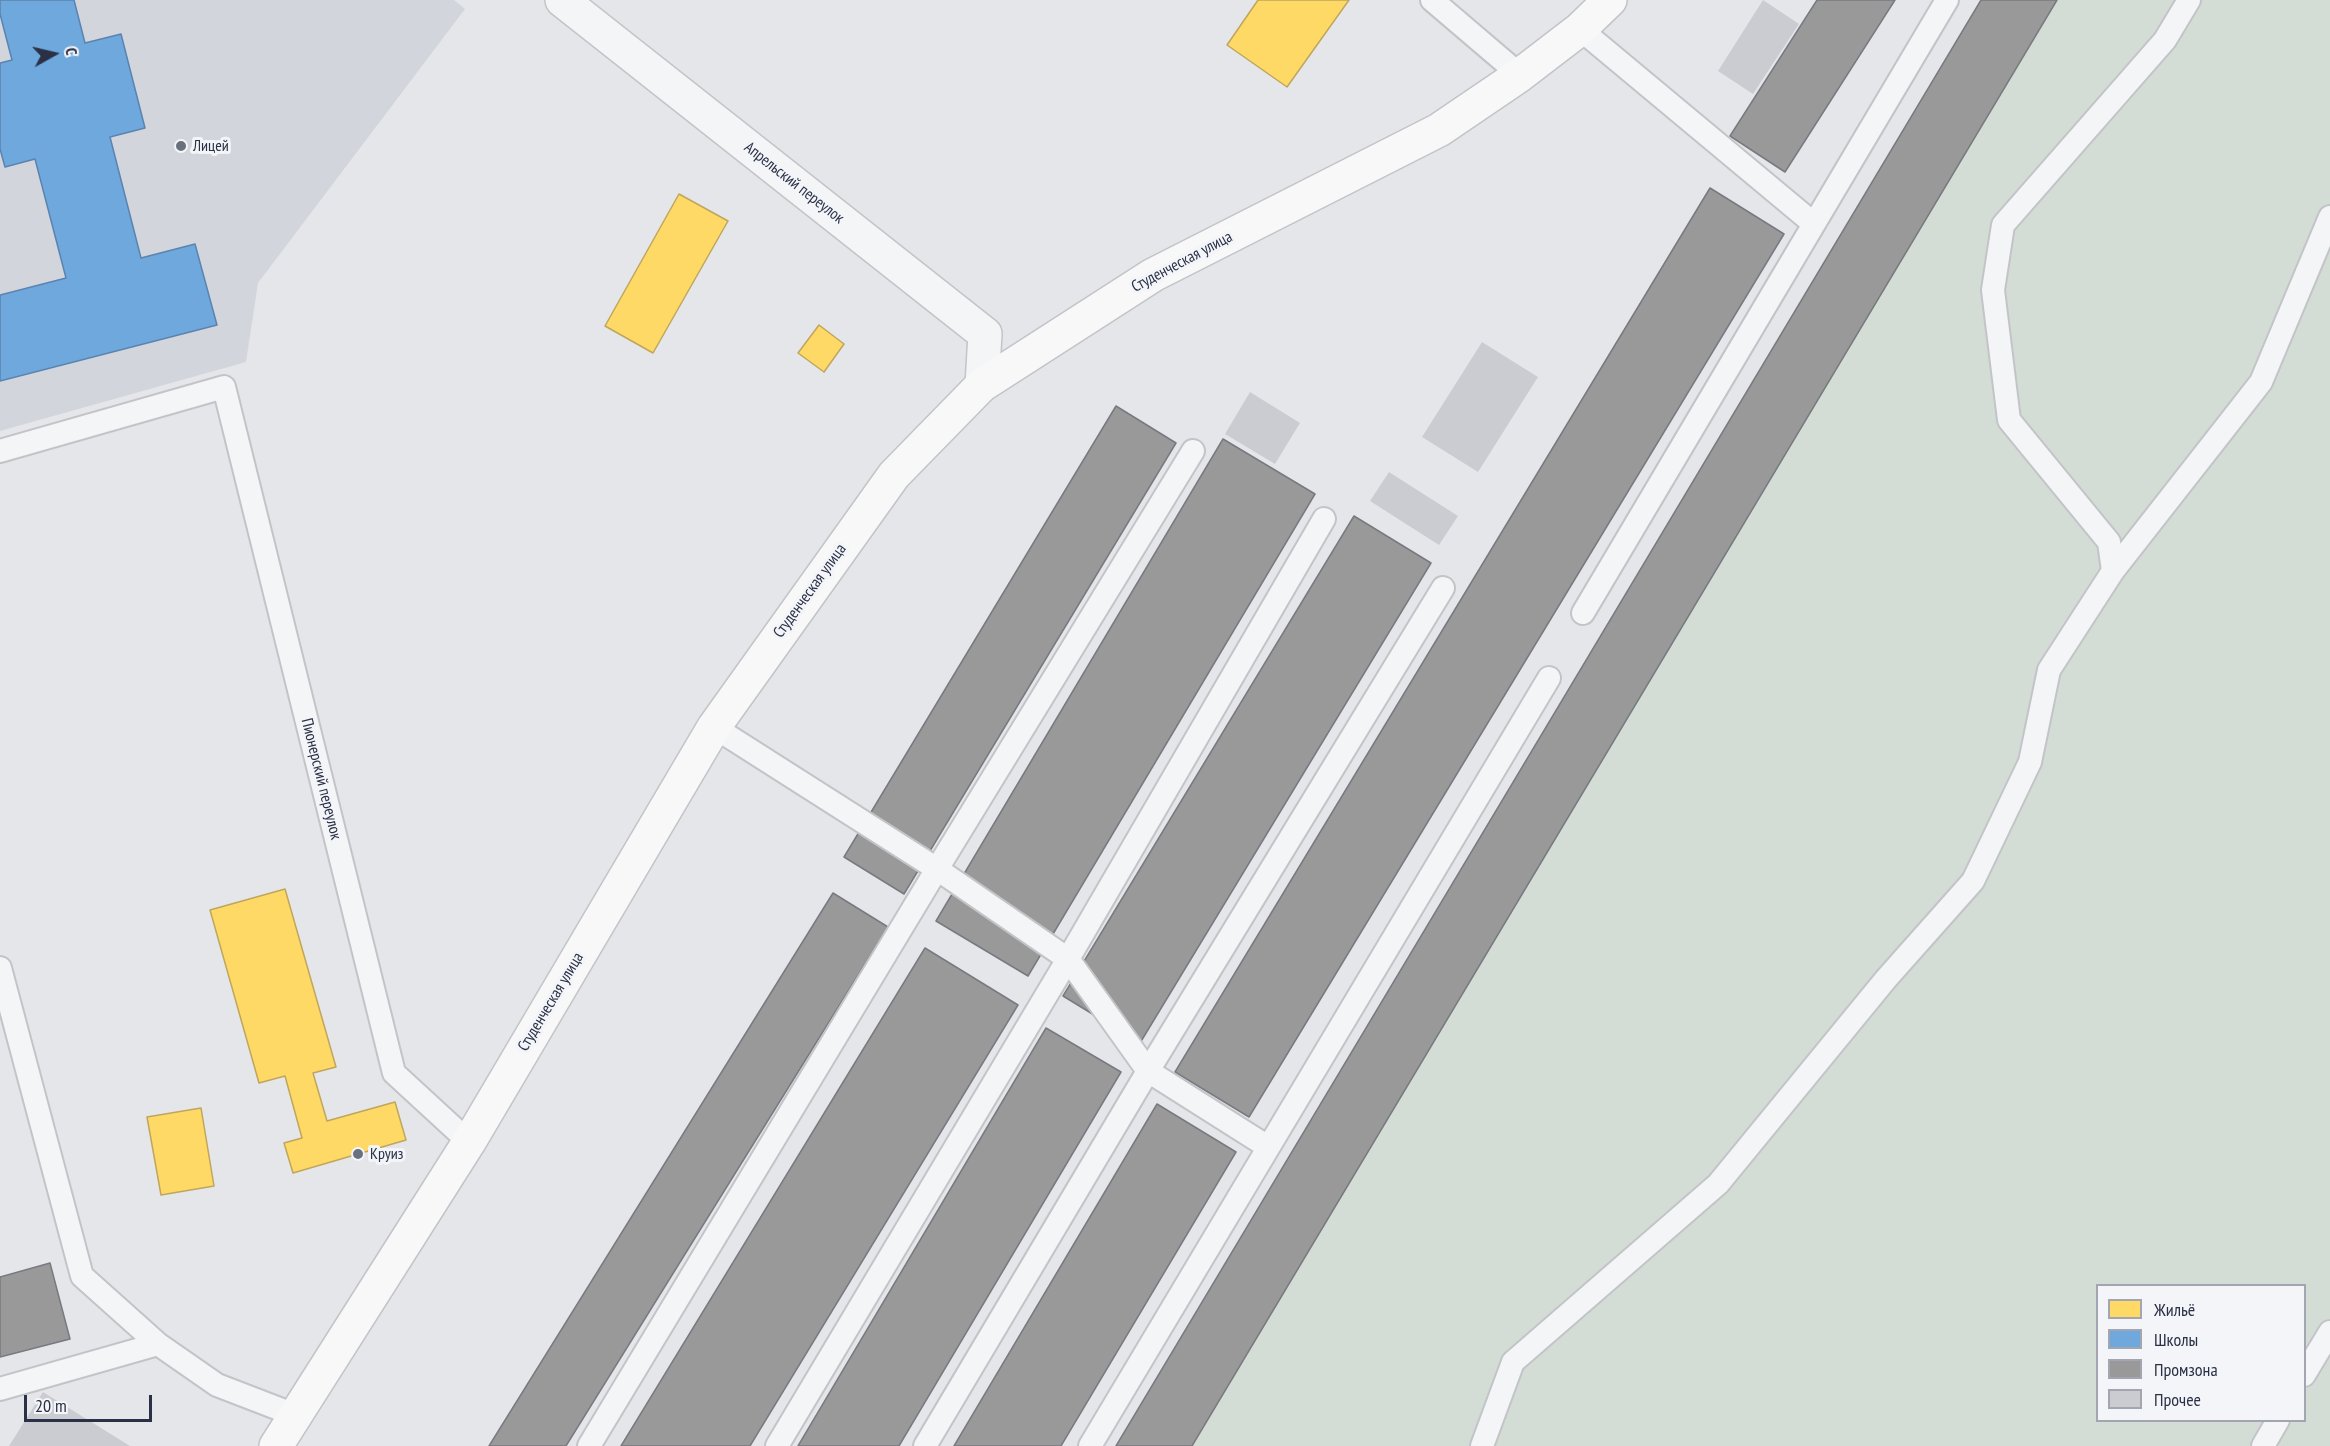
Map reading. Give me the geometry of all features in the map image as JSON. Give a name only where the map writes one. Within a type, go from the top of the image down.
[{"type":"main road","name":"Студенческая улица","points":[[276,1446],[468,1142],[714,727],[894,475],[982,385],[1153,275],[1439,129],[1520,75],[1580,29],[1610,0]]},
{"type":"street","name":"Апрельский переулок","points":[[562,0],[985,334],[982,385]]},
{"type":"lane","points":[[1432,0],[1520,75]]},
{"type":"lane","points":[[1583,613],[1947,0]]},
{"type":"lane","points":[[2113,571],[2109,542],[2008,420],[1993,290],[2003,225],[2165,40],[2189,0]]},
{"type":"lane","points":[[1580,29],[1814,224]]},
{"type":"lane","points":[[1482,1446],[1513,1362],[1718,1184],[1886,979],[1973,881],[2030,762],[2049,670],[2113,571],[2261,382],[2330,217]]},
{"type":"lane","name":"Пионерский переулок","points":[[0,452],[224,387],[394,1073],[468,1142]]},
{"type":"lane","points":[[589,1446],[937,869],[1193,451]]},
{"type":"lane","points":[[777,1446],[1068,958],[1324,519]]},
{"type":"lane","points":[[925,1446],[1148,1071],[1443,588]]},
{"type":"lane","points":[[1090,1446],[1549,678]]},
{"type":"lane","points":[[714,727],[937,869],[1068,958],[1148,1071],[1268,1147]]},
{"type":"lane","points":[[0,968],[82,1276],[158,1344],[217,1385],[295,1415]]},
{"type":"lane","points":[[2306,1372],[2330,1332]]},
{"type":"lane","points":[[0,1389],[158,1344]]},
{"type":"lane","points":[[2263,1446],[2277,1422]]},
{"type":"shaded area","name":"Лицей","points":[[0,0],[454,0],[465,9],[258,283],[246,362],[0,431]]},
{"type":"shaded area","points":[[2057,0],[2330,0],[2330,1446],[1192,1446]]},
{"type":"building: Жильё","points":[[1258,0],[1349,0],[1287,87],[1227,45]]},
{"type":"building: Жильё","points":[[679,194],[728,221],[653,353],[605,326]]},
{"type":"building: Жильё","points":[[819,325],[844,344],[824,372],[798,353]]},
{"type":"building: Жильё","points":[[285,889],[336,1067],[313,1073],[327,1121],[395,1102],[406,1140],[293,1173],[284,1143],[302,1138],[285,1076],[259,1083],[210,910]]},
{"type":"building: Жильё","points":[[201,1108],[214,1186],[161,1195],[147,1117]]},
{"type":"building: Школы","points":[[0,0],[74,0],[85,43],[121,34],[145,128],[110,137],[141,258],[195,244],[217,325],[0,381],[0,295],[66,278],[35,159],[5,167],[0,149],[0,63],[12,60],[0,14]]},
{"type":"building: Промзона","points":[[1817,0],[1895,0],[1785,172],[1730,136]]},
{"type":"building: Промзона","points":[[1981,0],[2057,0],[1192,1446],[1116,1446]]},
{"type":"building: Промзона","points":[[1710,188],[1784,234],[1249,1117],[1175,1072]]},
{"type":"building: Промзона","points":[[1116,406],[1176,443],[904,894],[844,857]]},
{"type":"building: Промзона","points":[[1223,439],[1315,494],[1028,976],[936,921]]},
{"type":"building: Промзона","points":[[1354,516],[1431,563],[1140,1043],[1063,996]]},
{"type":"building: Промзона","points":[[833,893],[888,927],[566,1446],[489,1446]]},
{"type":"building: Промзона","points":[[925,948],[1018,1005],[750,1446],[621,1446]]},
{"type":"building: Промзона","points":[[1046,1028],[1121,1072],[899,1446],[798,1446]]},
{"type":"building: Промзона","points":[[1157,1104],[1236,1152],[1061,1446],[954,1446]]},
{"type":"building: Промзона","points":[[50,1263],[70,1339],[0,1357],[0,1277]]},
{"type":"building: Прочее","points":[[1763,0],[1799,24],[1753,94],[1718,71]]},
{"type":"building: Прочее","points":[[1482,342],[1538,377],[1478,472],[1422,437]]},
{"type":"building: Прочее","points":[[1250,392],[1300,423],[1275,464],[1225,434]]},
{"type":"building: Прочее","points":[[1389,472],[1458,516],[1439,545],[1370,501]]},
{"type":"building: Прочее","points":[[43,1392],[130,1446],[9,1446]]},
{"type":"place","name":"Лицей","points":[[181,146]]},
{"type":"place","name":"Круиз","points":[[358,1154]]}]
